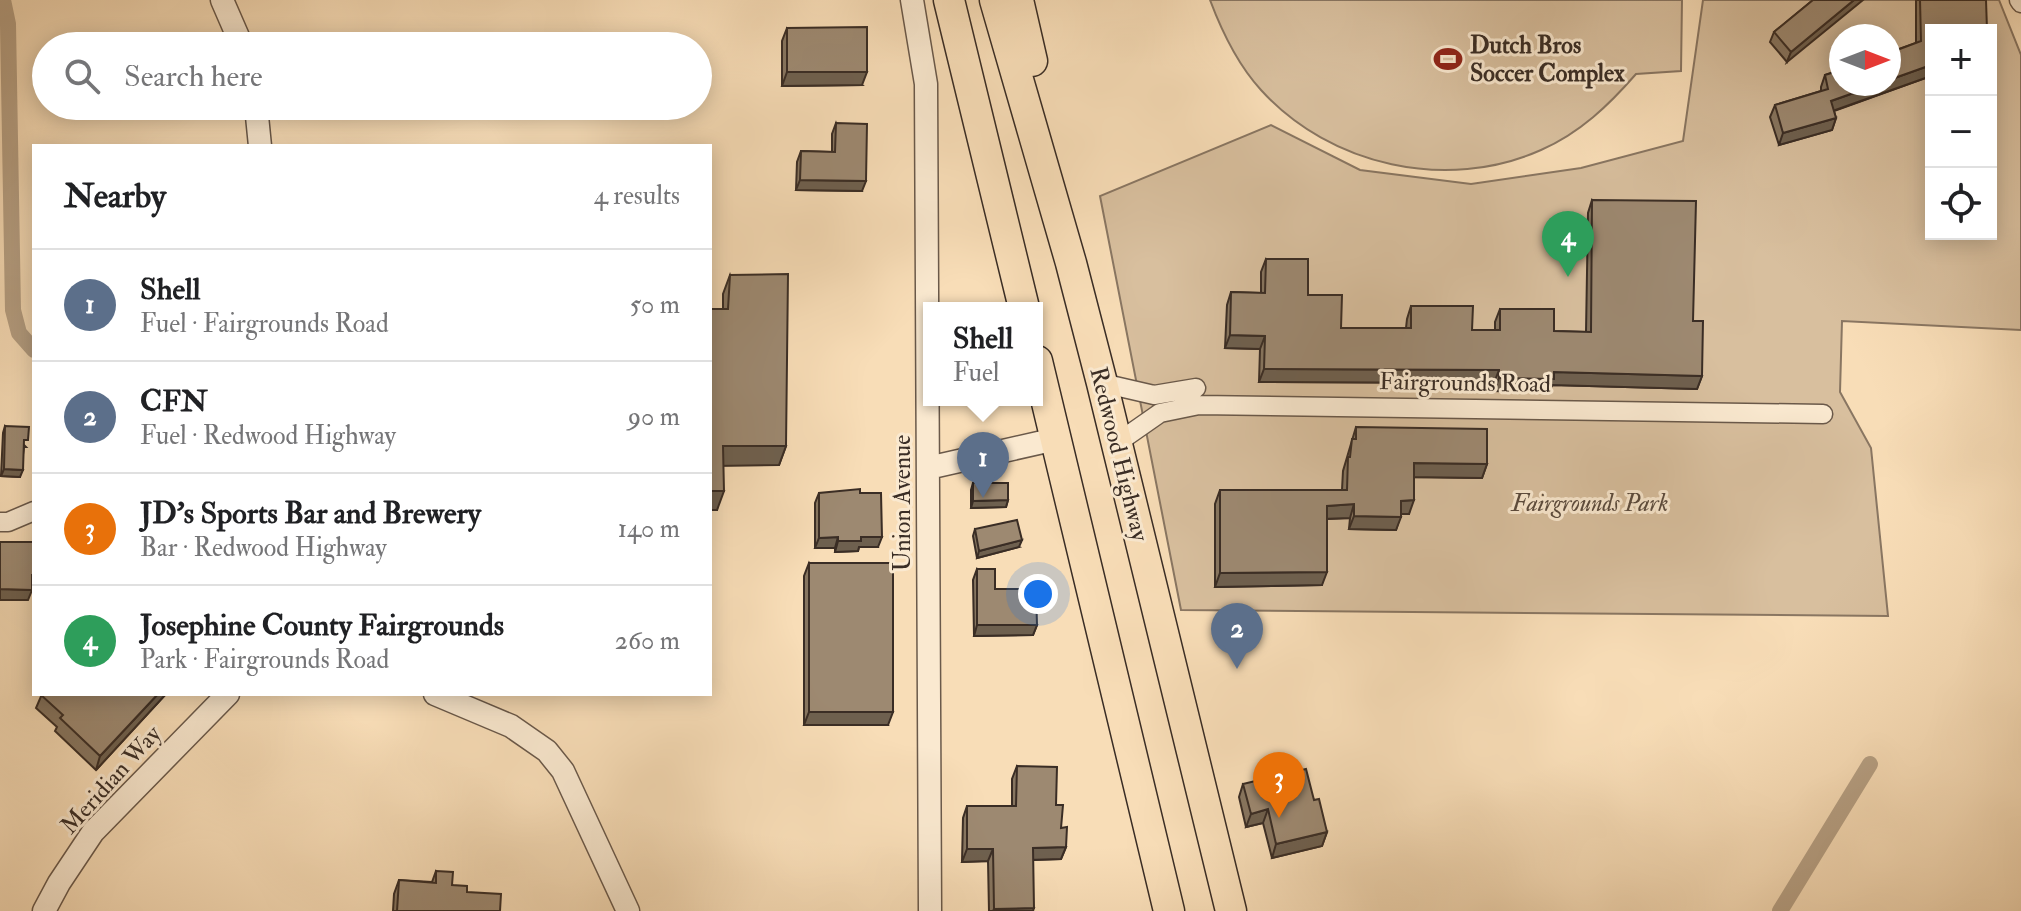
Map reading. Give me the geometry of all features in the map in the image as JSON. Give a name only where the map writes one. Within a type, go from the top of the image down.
[{"type":"highway","points":[[949,0],[1023,302]]},
{"type":"highway","name":"Redwood Highway","points":[[995,0],[1071,263],[1231,911]]},
{"type":"highway","points":[[1018,0],[1061,184],[1071,263]]},
{"type":"highway","points":[[1043,386],[1169,911]]},
{"type":"street","points":[[222,0],[236,32]]},
{"type":"street","name":"Union Avenue","points":[[912,0],[926,84],[927,302]]},
{"type":"street","points":[[257,120],[260,144]]},
{"type":"street","points":[[1102,383],[1154,395],[1198,396]]},
{"type":"street","name":"Fairgrounds Road","points":[[1117,443],[1160,413],[1198,396],[1823,414]]},
{"type":"street","name":"Union Avenue","points":[[928,406],[930,911]]},
{"type":"street","points":[[928,468],[1056,439]]},
{"type":"street","points":[[0,522],[8,522],[32,512]]},
{"type":"street","name":"Meridian Way","points":[[44,911],[93,832],[226,696]]},
{"type":"street","points":[[440,696],[511,726],[547,751],[563,771],[628,911]]},
{"type":"green space","name":"Dutch Bros Soccer Complex","points":[[1210,0],[1682,0],[1681,71],[1636,74],[1581,127],[1541,150],[1505,163],[1467,169],[1429,170],[1392,164],[1355,153],[1321,137],[1289,116],[1261,90],[1237,59]]},
{"type":"green space","name":"Fairgrounds Park","points":[[1703,0],[1999,0],[2021,55],[2021,330],[1842,321],[1840,392],[1871,448],[1888,616],[1181,610],[1100,196],[1271,125],[1360,170],[1471,184],[1581,168],[1683,141]]},
{"type":"building","points":[[1813,0],[1854,0],[1791,52],[1774,32]]},
{"type":"building","points":[[1920,0],[1986,0],[1987,24],[1925,24],[1925,67],[1901,76],[1901,48],[1921,41]]},
{"type":"building","points":[[867,27],[867,72],[787,72],[787,28]]},
{"type":"building","points":[[1829,74],[1829,96],[1845,96],[1831,101],[1836,118],[1783,133],[1775,105],[1828,89],[1825,75]]},
{"type":"building","points":[[836,123],[867,124],[866,181],[800,180],[801,151],[835,152]]},
{"type":"building","points":[[1592,200],[1696,201],[1693,321],[1703,321],[1702,376],[1554,372],[1554,379],[1499,378],[1499,370],[1264,369],[1265,336],[1230,335],[1231,292],[1265,293],[1266,259],[1308,259],[1308,295],[1342,295],[1341,328],[1411,328],[1411,306],[1473,306],[1472,330],[1500,330],[1500,309],[1554,309],[1554,331],[1591,332]]},
{"type":"building","points":[[788,274],[786,446],[723,446],[724,491],[712,491],[712,309],[728,309],[730,275]]},
{"type":"building","points":[[5,426],[29,427],[28,440],[24,440],[23,470],[4,469]]},
{"type":"building","points":[[1356,427],[1487,429],[1487,464],[1414,463],[1414,500],[1401,501],[1401,517],[1354,516],[1354,504],[1327,506],[1327,572],[1220,573],[1220,490],[1347,490],[1348,457],[1352,439],[1356,439]]},
{"type":"building","points":[[973,483],[1008,483],[1008,500],[973,501]]},
{"type":"building","points":[[860,489],[860,493],[881,493],[882,537],[861,537],[861,541],[819,538],[819,493]]},
{"type":"building","points":[[1017,520],[1022,540],[979,551],[975,529]]},
{"type":"building","points":[[0,542],[32,542],[32,590],[0,589]]},
{"type":"building","points":[[809,563],[893,563],[893,712],[809,712]]},
{"type":"building","points":[[977,569],[995,569],[995,589],[1036,589],[1037,625],[977,625]]},
{"type":"building","points":[[42,696],[156,696],[100,756],[60,718],[63,715]]},
{"type":"building","points":[[1017,766],[1057,767],[1056,805],[1063,805],[1061,828],[1067,827],[1066,847],[1033,848],[1034,908],[994,909],[993,849],[967,849],[967,806],[1016,806]]},
{"type":"building","points":[[1306,769],[1314,800],[1319,799],[1327,832],[1276,844],[1268,809],[1251,814],[1243,784]]},
{"type":"building","points":[[436,871],[453,872],[452,885],[467,886],[467,892],[501,894],[500,911],[397,911],[399,880],[436,883]]},
{"type":"waterway","points":[[3,0],[8,24],[13,310],[19,333],[32,348]]},
{"type":"waterway","points":[[1780,911],[1870,764]]},
{"type":"place","name":"Dutch Bros Soccer Complex","points":[[1448,59]]},
{"type":"place","name":"Josephine County Fairgrounds","points":[[1568,277]]},
{"type":"place","name":"Shell","points":[[983,498]]},
{"type":"place","name":"CFN","points":[[1237,669]]},
{"type":"place","name":"JD's Sports Bar and Brewery","points":[[1279,818]]}]
